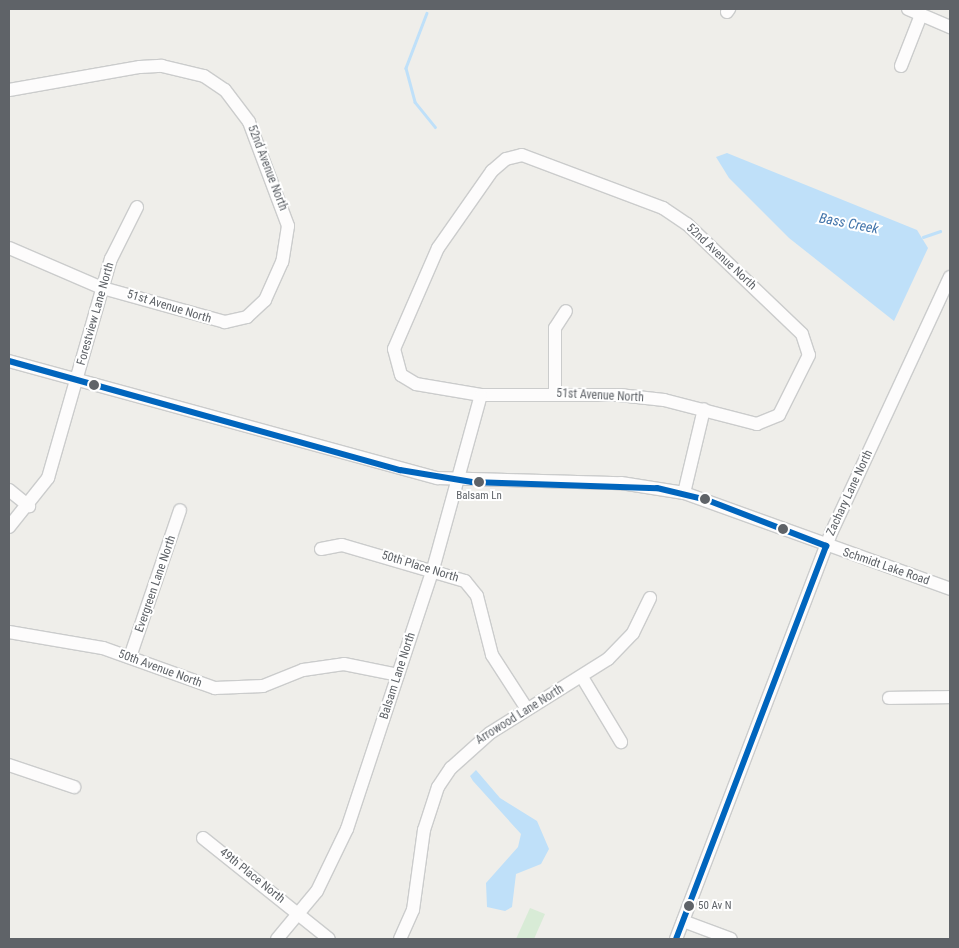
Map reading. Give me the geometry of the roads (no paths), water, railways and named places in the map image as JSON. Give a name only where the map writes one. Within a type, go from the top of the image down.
[{"type":"street","points":[[908,9],[950,27]]},
{"type":"street","points":[[901,66],[921,15]]},
{"type":"street","name":"52nd Avenue North","points":[[9,90],[162,66],[204,76],[225,90],[240,105],[259,140],[288,226],[287,245],[270,289],[247,317]]},
{"type":"street","name":"52nd Avenue North","points":[[416,384],[401,375],[394,349],[438,248],[492,171],[506,159],[532,157],[637,194],[687,224],[807,340],[807,362],[779,415]]},
{"type":"street","name":"Forestview Lane North","points":[[9,527],[29,506],[48,478],[102,288],[137,207]]},
{"type":"street","name":"51st Avenue North","points":[[9,248],[102,288],[214,322],[247,317]]},
{"type":"street","name":"Zachary Lane North","points":[[676,939],[826,546],[950,277]]},
{"type":"street","points":[[555,393],[555,328],[566,311]]},
{"type":"street","name":"Schmidt Lake Road","points":[[9,361],[400,470],[457,481],[621,483],[684,493],[826,546],[950,589]]},
{"type":"street","name":"51st Avenue North","points":[[416,384],[481,395],[555,393],[619,395],[704,409],[757,424],[779,415]]},
{"type":"street","name":"Balsam Lane North","points":[[277,939],[300,915],[334,861],[433,569],[481,395]]},
{"type":"street","points":[[684,493],[704,409]]},
{"type":"street","points":[[9,490],[29,506]]},
{"type":"street","name":"Evergreen Lane North","points":[[130,657],[180,510]]},
{"type":"street","name":"50th Place North","points":[[321,549],[342,545],[457,576],[474,592],[492,655],[527,709]]},
{"type":"street","name":"Arrowood Lane North","points":[[400,939],[413,910],[418,852],[438,788],[470,747],[527,709],[582,677],[632,633],[650,598]]},
{"type":"street","name":"50th Avenue North","points":[[9,632],[130,657],[216,688],[263,686],[303,670],[337,665],[398,675]]},
{"type":"street","points":[[582,677],[621,742]]},
{"type":"street","points":[[889,698],[950,697]]},
{"type":"street","points":[[9,765],[74,786]]},
{"type":"street","name":"49th Place North","points":[[203,838],[329,939]]},
{"type":"street","points":[[683,921],[731,939]]},
{"type":"water","points":[[727,153],[917,230],[928,248],[894,321],[789,238],[729,178],[716,157]]},
{"type":"water","points":[[476,770],[500,798],[537,821],[549,849],[541,864],[516,874],[512,907],[505,911],[487,907],[486,883],[518,847],[521,834],[473,781],[470,776]]},
{"type":"waterway","name":"Bass Creek","points":[[427,13],[406,68],[415,102],[435,127]]},
{"type":"waterway","name":"Bass Creek","points":[[923,237],[940,231]]},
{"type":"place","name":"Balsam Ln","points":[[479,482]]},
{"type":"place","name":"50 Av N","points":[[689,906]]}]
